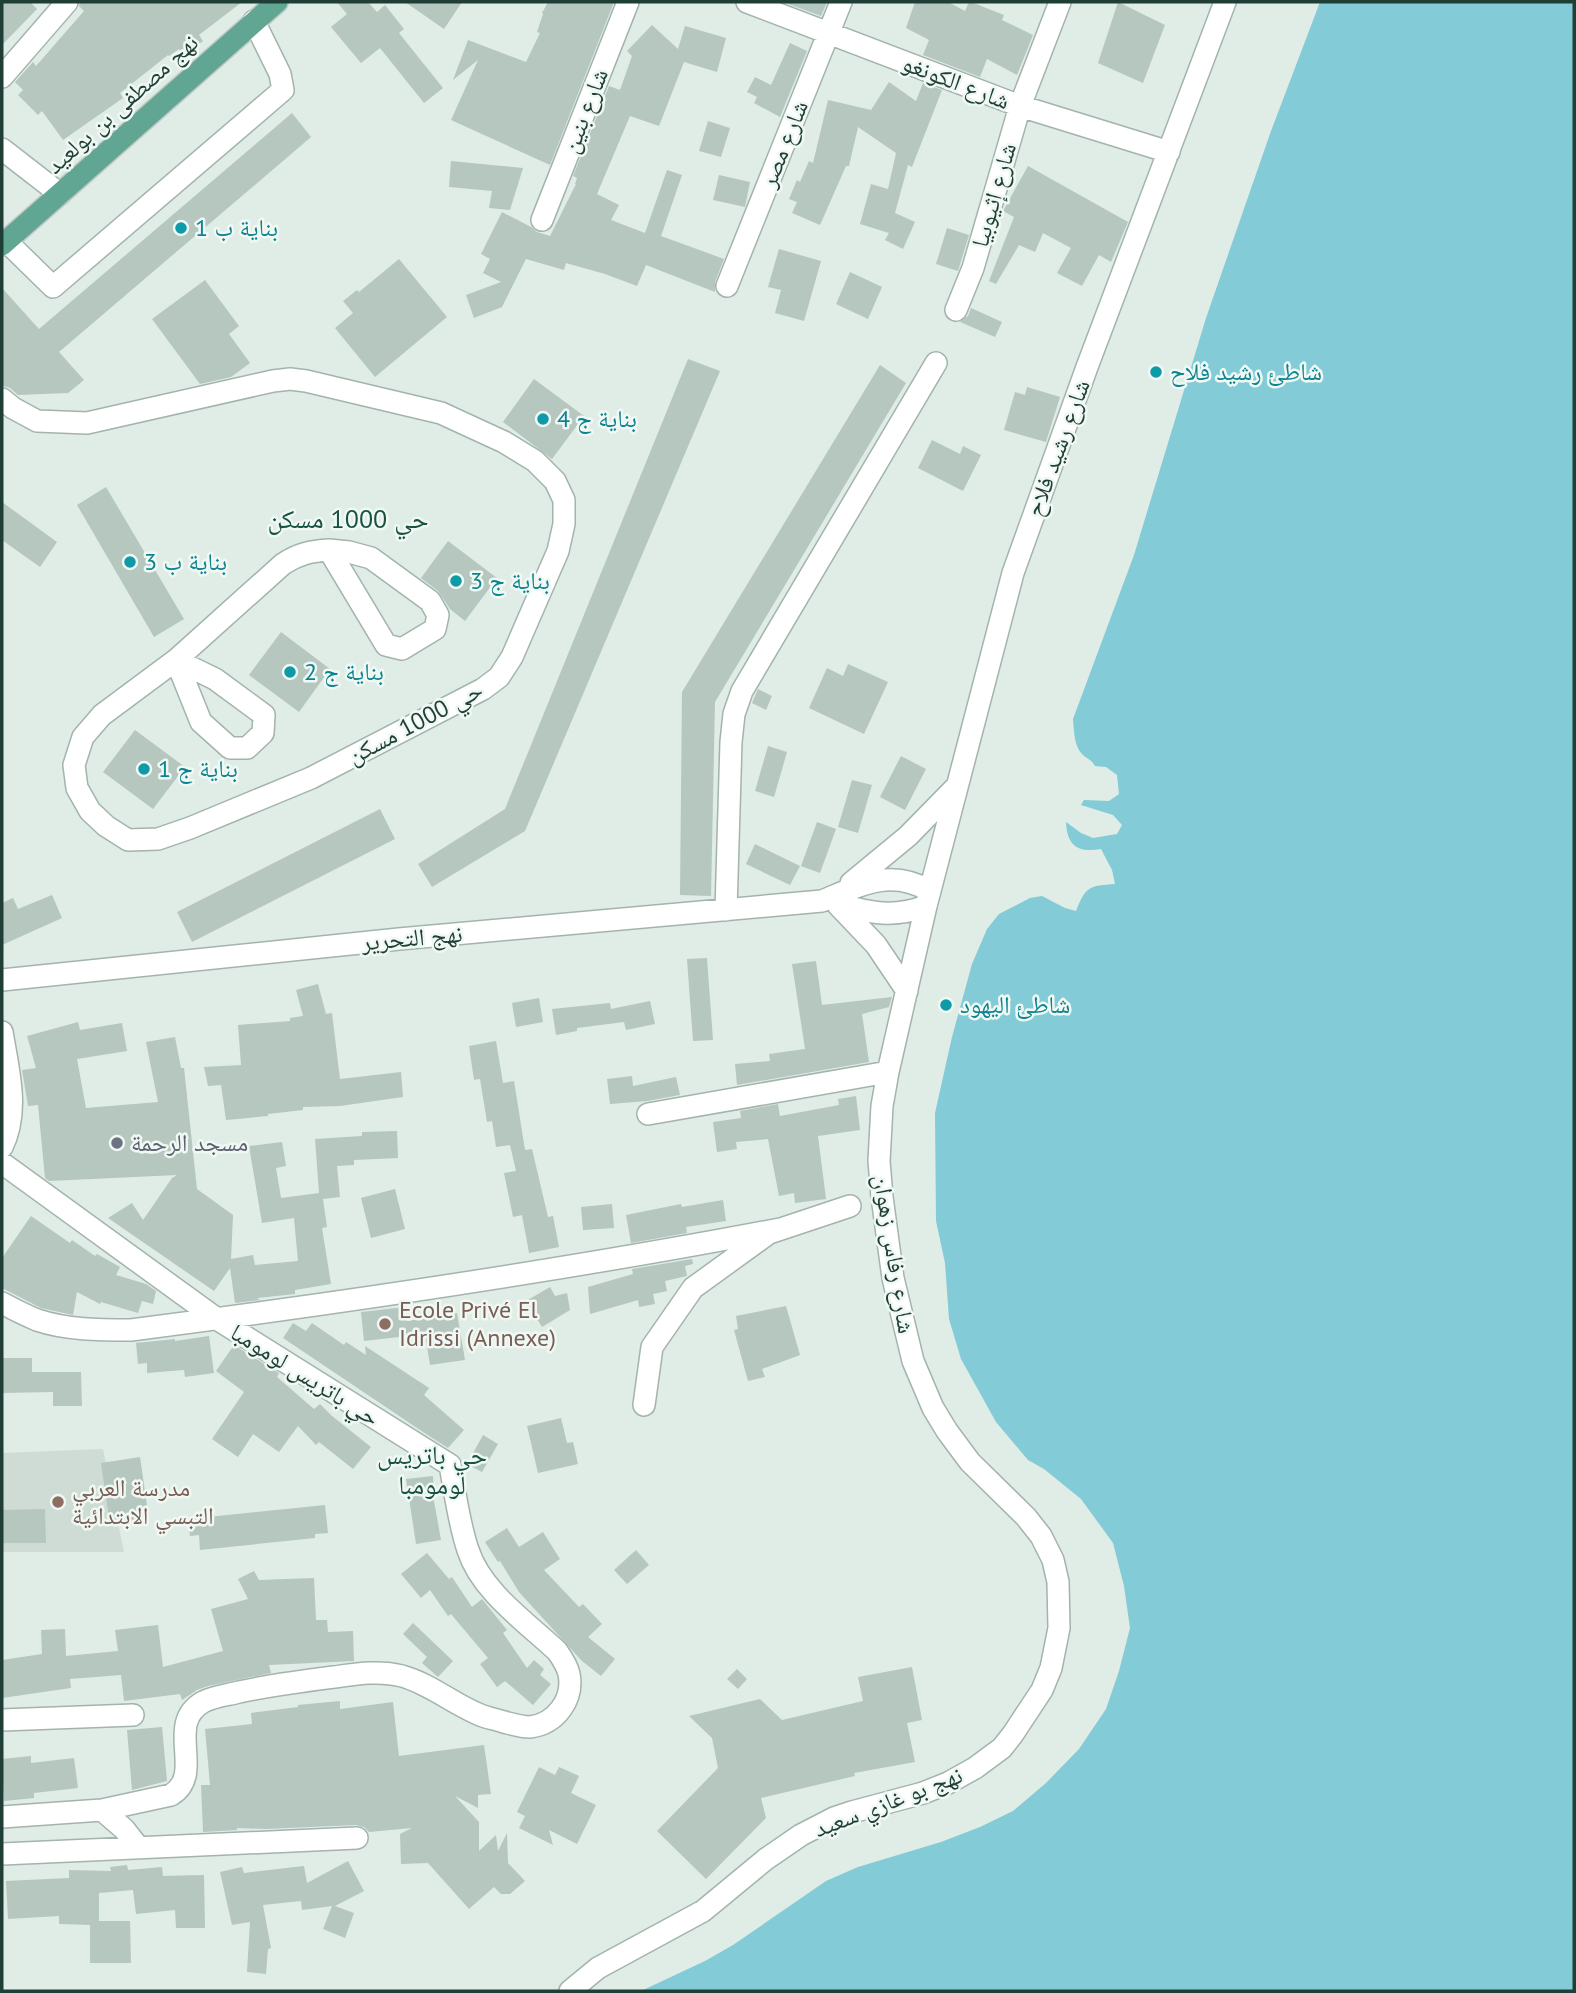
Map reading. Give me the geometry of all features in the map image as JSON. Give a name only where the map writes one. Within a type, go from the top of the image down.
[{"type":"main road","name":"نهج مصطفى بن بولعيد","points":[[4,243],[277,2]]},
{"type":"street","points":[[2,77],[67,2]]},
{"type":"street","name":"شارع بنين","points":[[542,220],[628,2]]},
{"type":"street","name":"شارع الكونغو","points":[[747,2],[1020,106],[1169,152]]},
{"type":"street","name":"شارع مصر","points":[[727,286],[841,2]]},
{"type":"street","name":"شارع إثيوبيا","points":[[956,310],[973,268],[1020,106],[1060,2]]},
{"type":"street","name":"شارع رشيد فلاح","points":[[928,899],[1013,573],[1087,367],[1225,2]]},
{"type":"street","points":[[4,243],[53,287],[283,90],[280,74],[254,21]]},
{"type":"street","points":[[2,149],[60,194]]},
{"type":"street","points":[[726,909],[730,742],[734,714],[742,691],[936,363]]},
{"type":"street","name":"حي 1000 مسكن","points":[[2,399],[37,421],[87,423],[273,381],[306,381],[441,413],[504,442],[536,461],[555,481],[564,500],[564,524],[558,551],[512,657],[499,677],[460,702],[311,778],[158,839],[128,840],[106,826],[90,811],[76,789],[74,765],[83,737],[102,715],[176,660],[283,564],[307,552],[328,550],[371,558],[430,601],[438,615],[435,629],[402,649],[386,645],[328,550]]},
{"type":"street","points":[[176,660],[215,678],[264,715],[263,733],[247,748],[230,748],[201,722],[176,660]]},
{"type":"street","points":[[907,992],[876,945],[832,900],[908,836],[958,785]]},
{"type":"street","name":"نهج التحرير","points":[[2,980],[399,939],[832,900],[884,914],[899,914],[928,899],[909,881],[885,879],[873,881],[832,900]]},
{"type":"street","name":"شارع رفاس زهوان","points":[[928,899],[888,1072],[880,1124],[880,1179],[893,1278],[914,1361],[933,1408],[970,1462],[1026,1517],[1041,1536],[1053,1560]]},
{"type":"street","points":[[2,1032],[10,1077],[11,1110],[8,1135],[2,1147]]},
{"type":"street","points":[[648,1114],[888,1072]]},
{"type":"street","name":"حي باتريس لومومبا","points":[[2,1163],[217,1319],[450,1465],[467,1550],[478,1573],[493,1592],[557,1651],[569,1672],[570,1685],[568,1698],[562,1709],[553,1718],[530,1727],[517,1726],[478,1714],[403,1676],[374,1672],[279,1683],[212,1698],[195,1708],[185,1724],[184,1783],[181,1788],[166,1797],[102,1810],[2,1817]]},
{"type":"street","name":"حي باتريس لومومبا","points":[[644,1405],[652,1347],[693,1288],[769,1233],[850,1206]]},
{"type":"street","name":"حي باتريس لومومبا","points":[[2,1303],[36,1319],[63,1327],[131,1330],[451,1285],[666,1251],[780,1229]]},
{"type":"street","name":"نهج بو غازي سعيد","points":[[570,1991],[598,1968],[703,1910],[766,1859],[801,1835],[843,1815],[923,1793],[948,1783],[1002,1748],[1030,1710],[1051,1668],[1059,1628],[1058,1582],[1053,1560]]},
{"type":"street","points":[[2,1720],[133,1715]]},
{"type":"street","points":[[102,1810],[124,1829],[139,1848]]},
{"type":"street","points":[[2,1854],[357,1838]]},
{"type":"shaded area","name":"مدرسة العربي التبسي الابتدائية","points":[[103,1449],[124,1552],[2,1552],[2,1453]]},
{"type":"water","points":[[1320,2],[1574,2],[1574,1991],[641,1991],[733,1945],[826,1881],[858,1867],[941,1842],[1013,1811],[1046,1783],[1079,1749],[1106,1709],[1119,1671],[1130,1628],[1124,1586],[1113,1543],[1081,1499],[1044,1469],[1028,1460],[996,1422],[961,1359],[949,1319],[945,1263],[936,1221],[935,1113],[972,964],[987,929],[999,914],[1030,898],[1042,896],[1076,911],[1090,889],[1115,884],[1112,870],[1101,849],[1080,849],[1071,842],[1067,830],[1066,822],[1093,838],[1117,834],[1122,825],[1113,815],[1081,805],[1084,800],[1109,801],[1119,794],[1117,775],[1106,767],[1095,766],[1079,751],[1073,719],[1134,555],[1206,318],[1271,131]]},
{"type":"building","points":[[2,2],[30,2],[37,9],[2,45]]},
{"type":"building","points":[[80,2],[242,2],[199,35],[203,41],[184,55],[179,49],[168,55],[120,93],[123,98],[63,140],[42,111],[38,115],[18,95],[23,90],[15,82],[33,62],[36,66],[84,11],[79,6]]},
{"type":"building","points":[[337,2],[368,2],[377,12],[385,5],[404,29],[399,33],[443,88],[424,103],[380,48],[361,63],[331,27],[347,14]]},
{"type":"building","points":[[405,2],[462,2],[444,29]]},
{"type":"building","points":[[548,2],[614,2],[550,165],[451,120],[478,60],[453,80],[468,40],[526,62],[540,33],[537,32]]},
{"type":"building","points":[[783,2],[827,2],[821,16]]},
{"type":"building","points":[[915,2],[948,2],[965,11],[971,2],[1004,15],[1002,20],[1033,35],[1017,75],[987,59],[980,77],[923,55],[929,40],[906,28]]},
{"type":"building","points":[[1118,2],[1165,25],[1143,83],[1098,63]]},
{"type":"building","points":[[652,25],[678,49],[685,26],[726,38],[717,72],[684,62],[659,126],[630,116],[597,194],[619,205],[611,220],[645,233],[667,170],[682,175],[661,236],[724,259],[715,282],[715,292],[646,265],[637,286],[566,263],[564,270],[526,259],[502,307],[474,318],[466,295],[501,282],[483,273],[490,259],[481,254],[502,212],[537,232],[550,236],[576,184],[577,178],[573,176],[609,86],[620,90],[632,56],[627,51]]},
{"type":"building","points":[[790,43],[807,51],[780,117],[754,103],[757,97],[747,92],[755,77],[771,85]]},
{"type":"building","points":[[889,82],[916,101],[923,83],[942,90],[912,167],[908,165],[895,213],[915,222],[903,249],[885,240],[889,233],[860,224],[871,184],[888,189],[896,153],[858,127],[849,166],[846,166],[820,225],[792,213],[797,202],[789,199],[809,161],[813,163],[828,100],[871,110]]},
{"type":"building","name":"بناية ب 1","points":[[292,113],[311,137],[59,352],[84,380],[68,393],[18,395],[3,386],[2,288],[39,329]]},
{"type":"building","points":[[708,121],[730,128],[721,157],[699,151]]},
{"type":"building","points":[[451,161],[523,168],[510,210],[489,208],[492,191],[449,187]]},
{"type":"building","points":[[1028,166],[1128,222],[1111,262],[1099,255],[1082,286],[1057,273],[1071,248],[1043,233],[1035,252],[1019,245],[996,284],[989,281],[1014,217],[1003,211]]},
{"type":"building","points":[[719,175],[750,182],[745,207],[713,200]]},
{"type":"building","points":[[947,228],[969,235],[958,271],[936,264]]},
{"type":"building","points":[[779,249],[821,261],[804,321],[775,313],[781,290],[768,287]]},
{"type":"building","points":[[399,259],[447,317],[375,377],[335,328],[353,313],[343,301],[357,290],[359,292]]},
{"type":"building","points":[[850,272],[882,287],[868,319],[836,304]]},
{"type":"building","points":[[205,280],[239,326],[229,334],[250,363],[231,377],[200,384],[152,319]]},
{"type":"building","points":[[971,308],[1002,322],[995,337],[960,322],[968,316]]},
{"type":"building","points":[[688,359],[720,371],[525,831],[432,887],[418,864],[505,809]]},
{"type":"building","points":[[880,365],[906,383],[715,702],[711,896],[680,895],[682,692]]},
{"type":"building","name":"بناية ج 4","points":[[534,379],[584,416],[552,459],[503,422]]},
{"type":"building","points":[[1027,387],[1060,397],[1046,442],[1004,430],[1015,392],[1025,395]]},
{"type":"building","points":[[932,440],[960,454],[963,446],[981,455],[963,491],[918,468]]},
{"type":"building","name":"بناية ب 3","points":[[106,487],[184,619],[154,637],[77,505]]},
{"type":"building","points":[[2,502],[57,542],[40,567],[2,540]]},
{"type":"building","name":"بناية ج 3","points":[[448,541],[497,578],[465,621],[450,609],[438,591],[421,578]]},
{"type":"building","name":"بناية ج 2","points":[[281,632],[330,669],[299,712],[249,675]]},
{"type":"building","points":[[848,664],[888,682],[864,734],[809,708],[827,668],[843,676]]},
{"type":"building","points":[[758,689],[772,696],[766,710],[752,703]]},
{"type":"building","name":"بناية ج 1","points":[[135,730],[185,767],[153,809],[103,772]]},
{"type":"building","points":[[768,746],[787,752],[774,797],[755,791]]},
{"type":"building","points":[[901,756],[926,769],[905,810],[880,797]]},
{"type":"building","points":[[852,780],[872,785],[858,833],[838,827]]},
{"type":"building","points":[[380,809],[395,839],[192,942],[177,912]]},
{"type":"building","points":[[817,822],[836,829],[820,873],[801,866]]},
{"type":"building","points":[[755,844],[800,866],[790,885],[746,864]]},
{"type":"building","points":[[52,895],[62,918],[2,945],[2,903],[13,898],[18,909]]},
{"type":"building","points":[[707,958],[713,1040],[693,1041],[687,959]]},
{"type":"building","points":[[816,961],[822,1005],[892,997],[889,1007],[862,1014],[869,1062],[737,1085],[735,1064],[770,1061],[769,1054],[805,1049],[792,964]]},
{"type":"building","points":[[318,984],[326,1014],[332,1013],[340,1079],[401,1072],[403,1097],[340,1106],[303,1107],[303,1110],[268,1116],[226,1120],[221,1085],[208,1086],[204,1067],[241,1065],[238,1025],[290,1021],[290,1018],[303,1016],[296,990]]},
{"type":"building","points":[[539,998],[543,1022],[516,1027],[512,1003]]},
{"type":"building","points":[[650,1001],[655,1024],[626,1030],[624,1022],[577,1028],[577,1031],[556,1035],[552,1009],[610,1003],[611,1009]]},
{"type":"building","points":[[78,1022],[80,1030],[122,1023],[127,1051],[77,1059],[86,1108],[158,1102],[146,1042],[175,1037],[181,1068],[184,1068],[197,1189],[233,1215],[231,1259],[253,1255],[255,1265],[298,1261],[294,1218],[262,1223],[249,1146],[282,1142],[286,1166],[276,1168],[281,1198],[319,1193],[315,1139],[362,1136],[362,1132],[397,1131],[398,1158],[354,1160],[354,1165],[337,1166],[340,1197],[323,1199],[327,1227],[322,1228],[331,1284],[295,1290],[295,1294],[235,1303],[230,1268],[214,1291],[108,1218],[132,1203],[143,1220],[172,1178],[177,1175],[49,1181],[45,1178],[38,1105],[28,1106],[22,1070],[36,1068],[27,1036]]},
{"type":"building","points":[[496,1041],[503,1083],[514,1081],[525,1150],[532,1149],[548,1217],[553,1216],[559,1247],[529,1253],[522,1215],[513,1217],[504,1173],[516,1171],[510,1145],[496,1147],[492,1121],[487,1122],[480,1079],[474,1080],[469,1046]]},
{"type":"building","points":[[632,1076],[633,1086],[676,1077],[680,1095],[610,1104],[607,1079]]},
{"type":"building","points":[[856,1096],[860,1130],[818,1136],[826,1199],[795,1203],[794,1193],[779,1196],[768,1139],[736,1142],[737,1149],[717,1152],[713,1122],[741,1118],[740,1111],[778,1104],[780,1116],[839,1105],[838,1099]]},
{"type":"building","points":[[395,1189],[405,1229],[371,1238],[361,1198]]},
{"type":"building","points":[[723,1200],[726,1221],[686,1227],[687,1233],[631,1243],[626,1215],[681,1204],[682,1207]]},
{"type":"building","points":[[612,1204],[614,1228],[583,1230],[581,1207]]},
{"type":"building","points":[[31,1216],[70,1243],[72,1240],[95,1256],[97,1254],[120,1267],[116,1275],[146,1284],[156,1291],[153,1304],[142,1301],[138,1313],[101,1302],[100,1304],[77,1292],[73,1315],[41,1308],[2,1288],[2,1258]]},
{"type":"building","points":[[692,1259],[693,1264],[685,1266],[687,1276],[665,1281],[667,1291],[653,1294],[655,1304],[639,1307],[638,1300],[590,1314],[588,1287],[633,1274],[632,1269]]},
{"type":"building","points":[[550,1287],[555,1296],[567,1293],[570,1310],[542,1327],[526,1301]]},
{"type":"building","points":[[786,1306],[800,1355],[762,1369],[765,1377],[748,1381],[734,1330],[738,1329],[736,1316]]},
{"type":"building","points":[[405,1307],[407,1321],[457,1313],[465,1360],[430,1365],[425,1334],[364,1341],[361,1312]]},
{"type":"building","points":[[293,1323],[306,1331],[312,1323],[344,1345],[346,1342],[366,1355],[365,1346],[429,1388],[424,1395],[464,1430],[448,1448],[283,1338]]},
{"type":"building","points":[[209,1336],[214,1373],[185,1377],[184,1370],[147,1373],[147,1363],[138,1364],[136,1343]]},
{"type":"building","points":[[234,1345],[279,1373],[277,1377],[314,1409],[320,1404],[371,1447],[353,1469],[319,1442],[316,1445],[298,1426],[279,1452],[253,1434],[238,1457],[212,1439],[244,1392],[216,1371]]},
{"type":"building","points":[[2,1358],[32,1358],[32,1372],[81,1372],[82,1406],[53,1406],[53,1392],[3,1393]]},
{"type":"building","points":[[561,1418],[567,1443],[573,1442],[578,1464],[538,1473],[527,1426]]},
{"type":"building","points":[[483,1435],[498,1444],[482,1472],[467,1464]]},
{"type":"building","points":[[140,1457],[149,1519],[110,1525],[101,1463]]},
{"type":"building","points":[[433,1476],[434,1501],[441,1540],[416,1544],[406,1479]]},
{"type":"building","points":[[325,1505],[328,1533],[315,1534],[315,1538],[200,1550],[199,1535],[190,1536],[188,1519]]},
{"type":"building","points":[[45,1509],[46,1543],[2,1543],[2,1510]]},
{"type":"building","points":[[507,1528],[519,1547],[543,1532],[560,1559],[544,1570],[579,1607],[583,1604],[602,1624],[588,1637],[615,1659],[601,1676],[582,1661],[519,1592],[485,1542]]},
{"type":"building","points":[[636,1550],[649,1565],[627,1584],[614,1570]]},
{"type":"building","points":[[427,1553],[449,1579],[452,1577],[472,1607],[482,1599],[507,1630],[503,1633],[527,1668],[534,1660],[544,1669],[540,1675],[551,1684],[533,1705],[505,1681],[497,1687],[480,1664],[488,1658],[451,1614],[448,1616],[430,1590],[421,1598],[401,1574]]},
{"type":"building","points":[[254,1571],[259,1580],[314,1578],[316,1620],[327,1620],[328,1632],[353,1631],[354,1661],[269,1665],[271,1673],[208,1686],[182,1700],[180,1694],[124,1701],[121,1675],[70,1679],[71,1688],[2,1698],[2,1660],[42,1654],[41,1630],[65,1629],[66,1656],[118,1651],[115,1630],[158,1625],[163,1667],[223,1651],[211,1609],[248,1599],[238,1579]]},
{"type":"building","points":[[413,1623],[453,1661],[438,1677],[422,1663],[427,1657],[403,1634]]},
{"type":"building","points":[[912,1667],[922,1720],[907,1723],[915,1762],[854,1773],[855,1776],[761,1798],[766,1818],[706,1879],[657,1831],[718,1768],[712,1738],[689,1716],[760,1699],[782,1720],[863,1701],[858,1677]]},
{"type":"building","points":[[737,1669],[747,1679],[738,1689],[727,1679]]},
{"type":"building","points":[[340,1701],[340,1709],[393,1702],[399,1756],[484,1745],[491,1794],[478,1795],[478,1808],[455,1796],[479,1822],[479,1851],[496,1835],[498,1851],[507,1833],[508,1863],[525,1881],[510,1894],[501,1894],[494,1887],[469,1909],[428,1863],[401,1864],[400,1834],[412,1828],[369,1832],[356,1825],[237,1828],[203,1832],[201,1785],[210,1785],[205,1729],[252,1724],[251,1713]]},
{"type":"building","points":[[162,1727],[167,1781],[132,1790],[127,1730]]},
{"type":"building","points":[[31,1756],[31,1763],[74,1758],[78,1788],[34,1793],[34,1798],[4,1801],[2,1759]]},
{"type":"building","points":[[539,1767],[555,1775],[559,1767],[579,1776],[571,1793],[596,1805],[577,1844],[549,1830],[553,1845],[519,1828],[525,1816],[517,1812]]},
{"type":"building","points":[[348,1861],[364,1891],[335,1906],[354,1913],[345,1938],[323,1929],[332,1906],[302,1910],[301,1901],[263,1905],[271,1948],[268,1949],[266,1974],[247,1972],[250,1922],[232,1925],[220,1872],[242,1867],[244,1873],[304,1866],[307,1883]]},
{"type":"building","points":[[127,1865],[128,1870],[162,1867],[163,1876],[204,1875],[205,1928],[176,1928],[175,1910],[136,1914],[133,1890],[99,1893],[99,1921],[130,1921],[131,1963],[90,1963],[90,1925],[59,1924],[59,1916],[8,1919],[6,1881],[69,1878],[69,1870],[111,1871],[110,1867]]},
{"type":"place","name":"بناية ب 1","points":[[181,228]]},
{"type":"place","name":"شاطئ رشيد فلاح","points":[[1156,372]]},
{"type":"place","name":"بناية ج 4","points":[[543,419]]},
{"type":"place","name":"بناية ب 3","points":[[130,562]]},
{"type":"place","name":"بناية ج 3","points":[[456,581]]},
{"type":"place","name":"بناية ج 2","points":[[290,672]]},
{"type":"place","name":"بناية ج 1","points":[[144,769]]},
{"type":"place","name":"شاطئ اليهود","points":[[946,1005]]},
{"type":"place","name":"مسجد الرحمة","points":[[117,1143]]},
{"type":"place","name":"Ecole Privé El Idrissi (Annexe)","points":[[385,1324]]},
{"type":"place","name":"مدرسة العربي التبسي الابتدائية","points":[[58,1502]]},
{"type":"district","name":"حي 1000 مسكن","points":[[348,519]]},
{"type":"district","name":"حي باتريس لومومبا","points":[[432,1470]]}]
